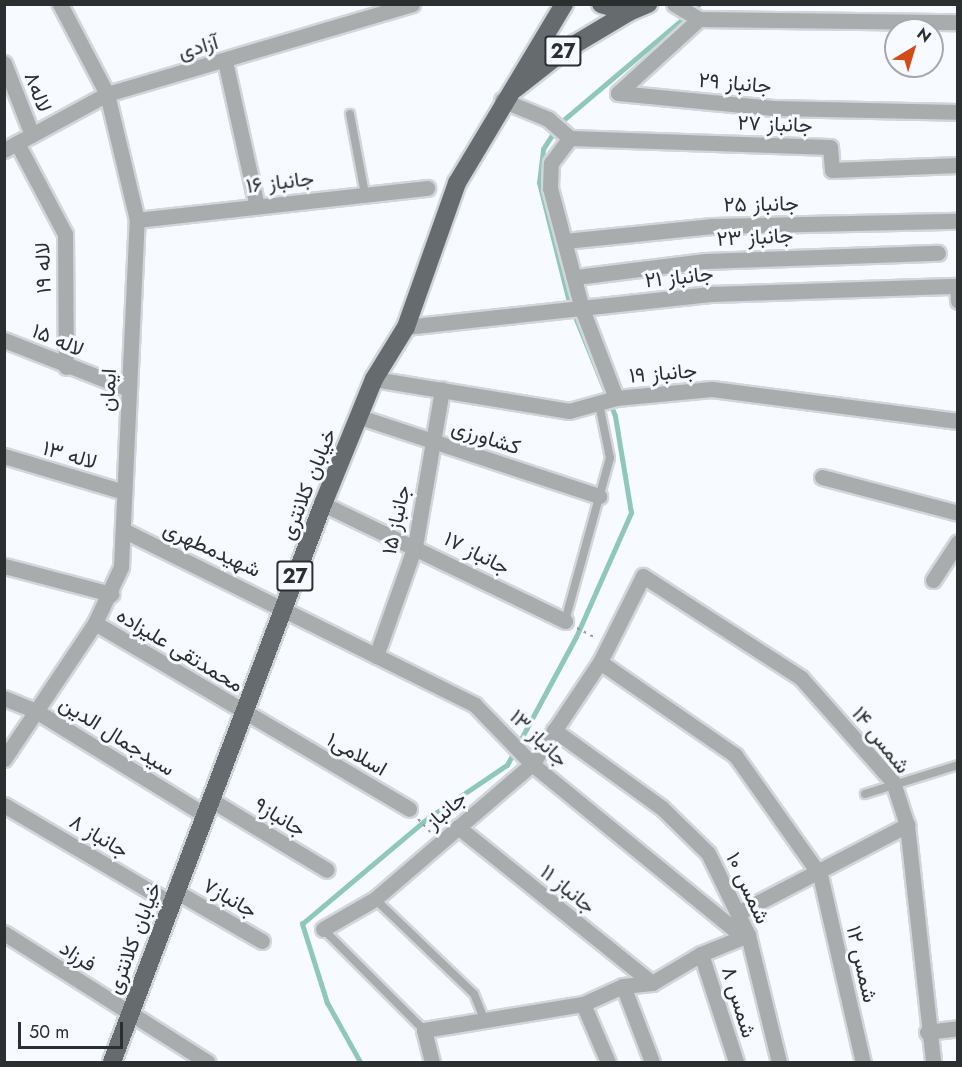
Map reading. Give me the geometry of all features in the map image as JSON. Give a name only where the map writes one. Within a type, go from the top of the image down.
[{"type":"main road","name":"خیابان کلانتری","points":[[112,1062],[323,504],[374,379],[406,327],[457,183],[502,99],[564,4]]},
{"type":"main road","points":[[601,4],[629,12]]},
{"type":"main road","name":"27","points":[[629,12],[648,4]]},
{"type":"main road","name":"خیابان کلانتری","points":[[502,99],[562,52],[629,12]]},
{"type":"street","name":"ایمان","points":[[4,759],[95,623],[111,594],[121,567],[137,220],[108,94],[60,4]]},
{"type":"street","name":"آزادی","points":[[11,147],[108,94],[412,4]]},
{"type":"street","points":[[674,4],[699,19],[957,22]]},
{"type":"street","name":"جانباز ۲۹","points":[[699,19],[618,93],[773,108],[957,112]]},
{"type":"street","points":[[225,61],[257,206]]},
{"type":"street","name":"لاله۸","points":[[4,63],[32,135]]},
{"type":"street","points":[[502,99],[548,119],[570,138],[552,163],[550,188],[576,277],[582,309],[616,398]]},
{"type":"street","name":"جانباز ۲۷","points":[[570,138],[830,147],[832,170],[957,165]]},
{"type":"street","name":"لاله ۱۹","points":[[11,147],[65,234],[66,367]]},
{"type":"street","name":"جانباز ۱۶","points":[[137,220],[428,188]]},
{"type":"street","name":"جانباز ۲۵","points":[[565,241],[712,226],[957,221]]},
{"type":"street","name":"جانباز ۲۳","points":[[576,277],[705,261],[938,253]]},
{"type":"street","name":"جانباز ۲۱","points":[[406,327],[711,294],[957,291]]},
{"type":"street","name":"لاله ۱۵","points":[[4,340],[66,367],[129,389]]},
{"type":"street","name":"جانباز ۱۹","points":[[374,379],[569,411],[616,398],[712,389],[957,421]]},
{"type":"street","name":"جانباز ۱۵","points":[[376,656],[415,546],[442,389]]},
{"type":"street","name":"کشاورزی","points":[[360,417],[599,496]]},
{"type":"street","name":"لاله ۱۳","points":[[4,456],[123,492]]},
{"type":"street","points":[[822,477],[957,513]]},
{"type":"street","name":"جانباز ۱۷","points":[[323,504],[415,546],[565,621]]},
{"type":"street","name":"شهیدمطهری","points":[[123,530],[284,605]]},
{"type":"street","points":[[933,580],[957,542]]},
{"type":"street","points":[[4,566],[111,594]]},
{"type":"street","name":"جانباز","points":[[324,929],[375,899],[532,764],[600,662],[643,576]]},
{"type":"street","name":"شمس ۱۴","points":[[643,576],[801,678],[893,782],[907,825],[927,1032],[933,1062]]},
{"type":"street","name":"جانباز ۱۳","points":[[284,605],[376,656],[475,705],[532,764],[746,936]]},
{"type":"street","name":"محمدتقی علیزاده","points":[[95,623],[244,712]]},
{"type":"street","points":[[600,662],[735,755],[820,875]]},
{"type":"street","name":"سیدجمال الدین","points":[[4,698],[36,711],[208,808]]},
{"type":"street","name":"اسلامی۱","points":[[244,712],[409,809]]},
{"type":"street","name":"شمس ۱۰","points":[[554,730],[685,831],[708,854],[738,913],[746,936],[779,1062]]},
{"type":"street","name":"جانباز ۸","points":[[4,805],[174,898]]},
{"type":"street","name":"جانباز۹","points":[[208,808],[327,870]]},
{"type":"street","points":[[738,913],[820,875],[907,825]]},
{"type":"street","name":"جانباز ۱۱","points":[[459,827],[652,983]]},
{"type":"street","name":"شمس ۱۲","points":[[820,875],[863,1062]]},
{"type":"street","name":"جانباز۷","points":[[174,898],[262,941]]},
{"type":"street","name":"فرزاد","points":[[4,933],[129,1015],[207,1062]]},
{"type":"street","points":[[432,1062],[424,1030],[583,1004],[623,986],[652,983],[702,954],[746,936]]},
{"type":"street","name":"شمس ۸","points":[[702,954],[736,1062]]},
{"type":"street","points":[[623,986],[652,1062]]},
{"type":"street","points":[[583,1004],[608,1062]]},
{"type":"street","points":[[927,1032],[957,1028]]},
{"type":"lane","points":[[350,114],[365,194]]},
{"type":"lane","points":[[565,621],[610,458],[599,404]]},
{"type":"lane","points":[[865,794],[893,782],[957,765]]},
{"type":"lane","points":[[375,899],[474,994],[484,1019]]},
{"type":"lane","name":"جانباز","points":[[324,929],[424,1030]]},
{"type":"path","points":[[565,621],[609,645]]},
{"type":"path","points":[[409,809],[440,843]]},
{"type":"waterway","points":[[694,9],[699,4]]},
{"type":"waterway","points":[[360,1062],[327,1003],[302,924],[428,818],[507,765],[576,637],[631,513],[615,416],[569,302],[539,183],[543,149],[560,123],[684,18]]}]
